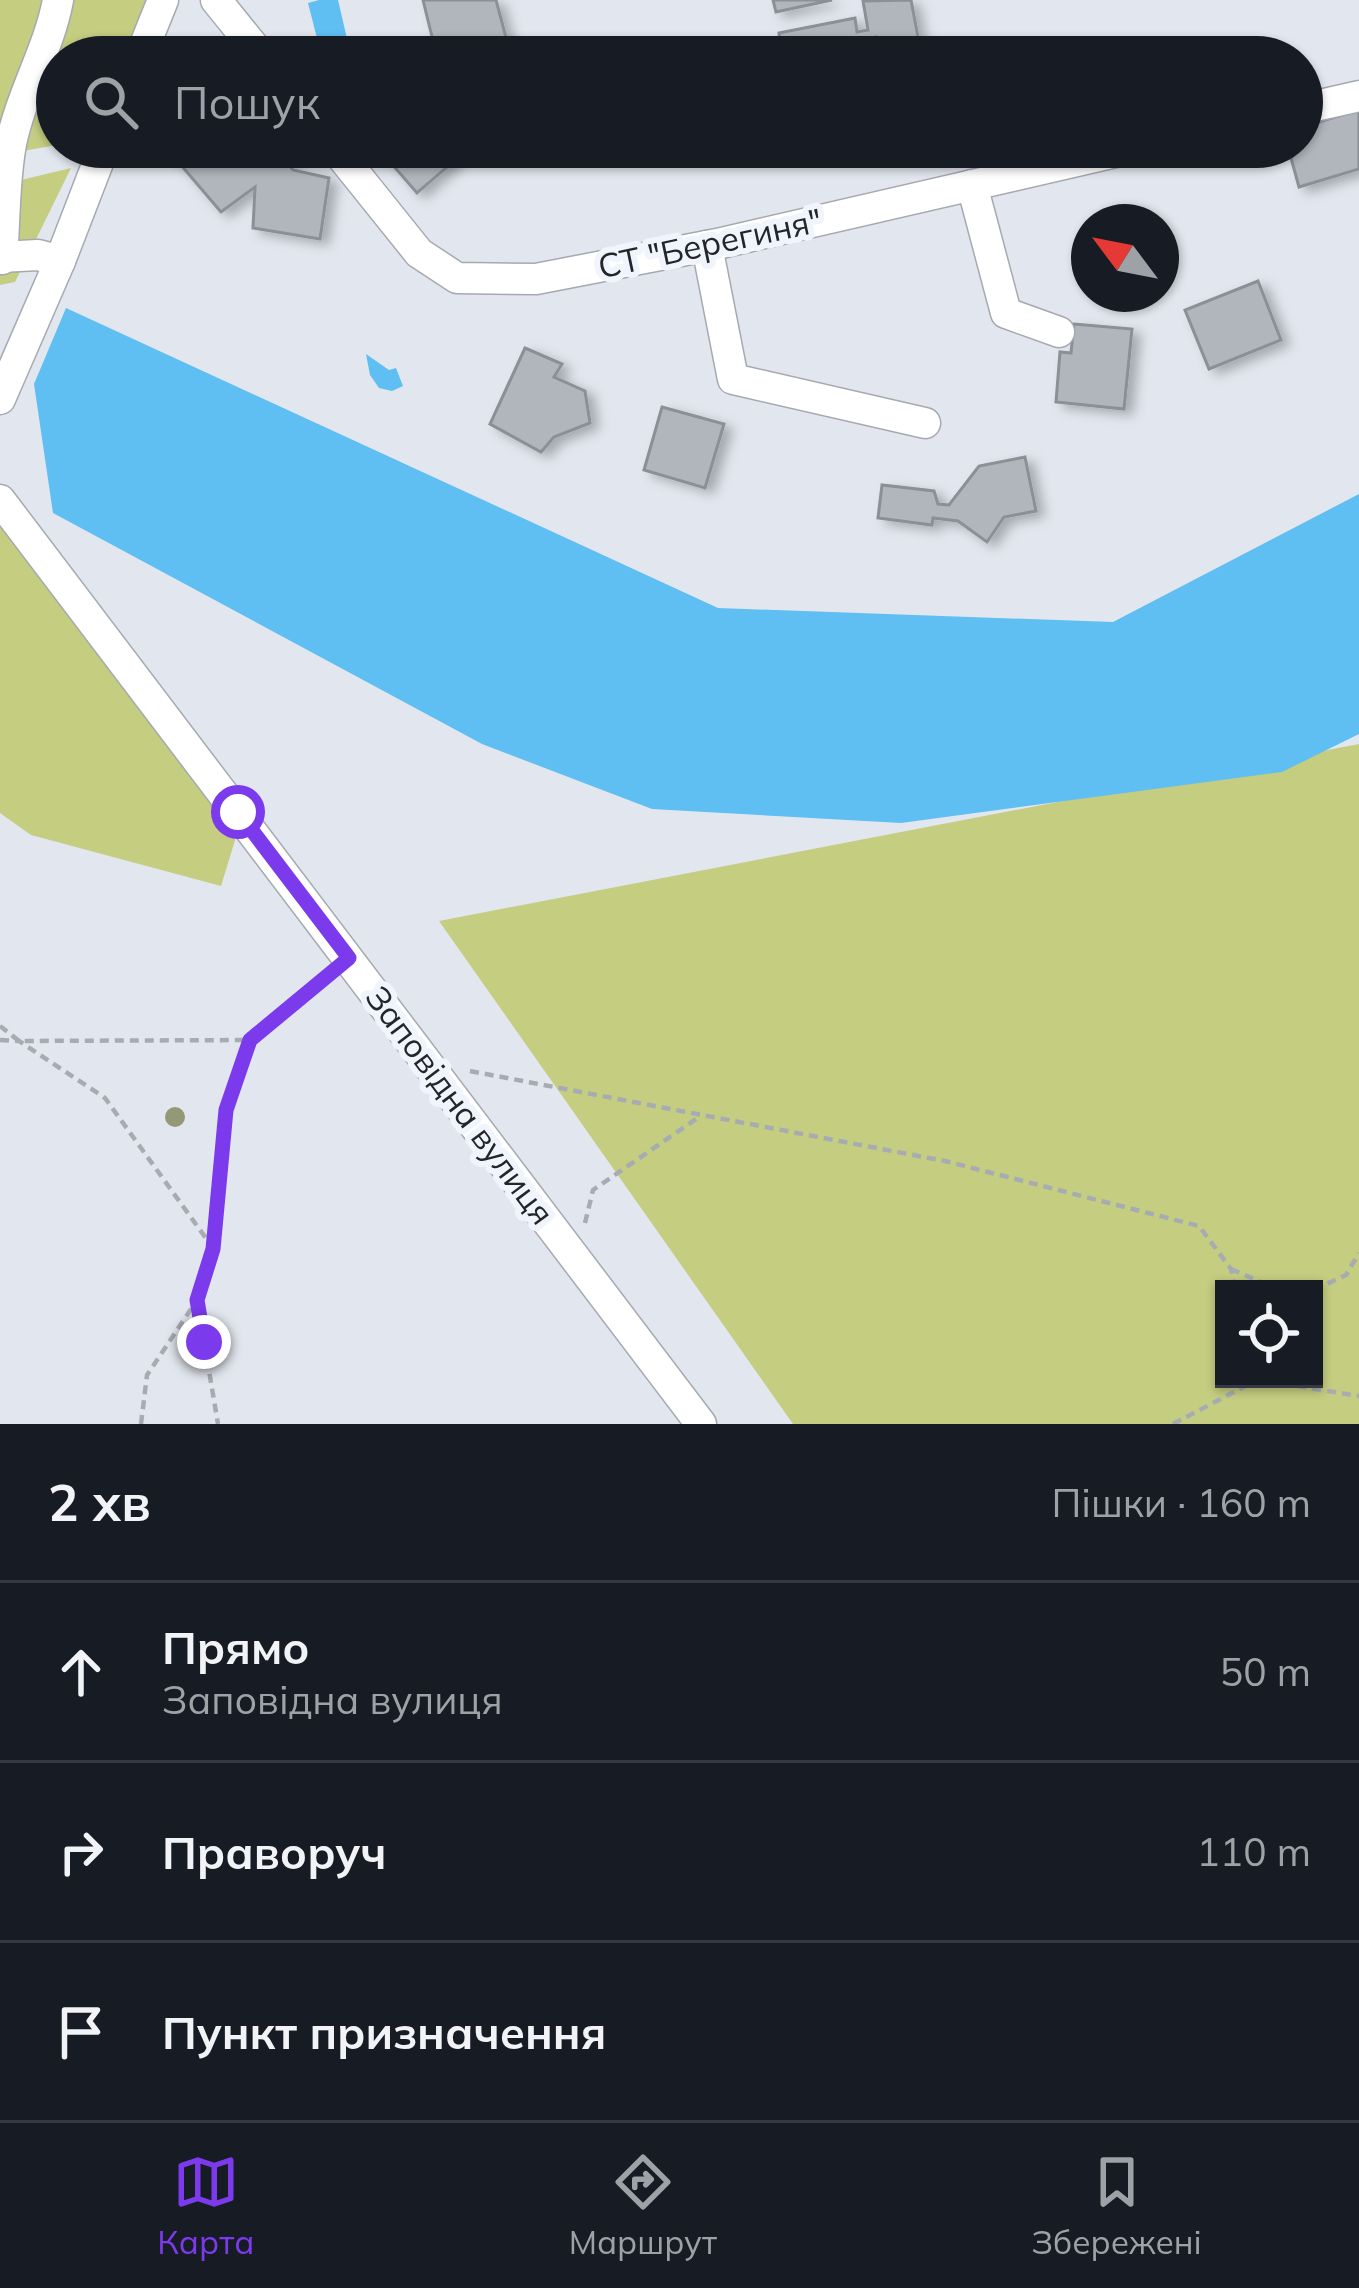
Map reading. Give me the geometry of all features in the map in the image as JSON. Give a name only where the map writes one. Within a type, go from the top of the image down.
[{"type":"street","points":[[49,36],[58,0]]},
{"type":"street","points":[[148,36],[163,0]]},
{"type":"street","points":[[216,0],[245,36]]},
{"type":"street","points":[[36,67],[11,144],[1,258],[38,255],[60,261]]},
{"type":"street","points":[[1323,104],[1359,96]]},
{"type":"street","points":[[0,399],[96,168]]},
{"type":"street","name":"СТ \"Берегиня\"","points":[[351,168],[419,253],[457,278],[536,279],[707,246],[1046,168]]},
{"type":"street","points":[[972,185],[1006,314],[1059,332]]},
{"type":"street","points":[[707,246],[733,380],[926,424]]},
{"type":"street","name":"Заповідна вулиця","points":[[0,500],[701,1424]]},
{"type":"path","points":[[141,1424],[147,1375],[197,1300],[213,1249],[226,1110],[250,1040],[349,958]]},
{"type":"path","points":[[0,1025],[104,1098],[213,1249]]},
{"type":"path","points":[[0,1040],[250,1040]]},
{"type":"path","points":[[429,1064],[945,1161],[1199,1226],[1231,1269],[1233,1280]]},
{"type":"path","points":[[576,1257],[593,1190],[702,1115]]},
{"type":"path","points":[[1323,1286],[1346,1275],[1359,1253]]},
{"type":"path","points":[[1231,1269],[1256,1280]]},
{"type":"path","points":[[197,1300],[218,1424]]},
{"type":"path","points":[[1173,1424],[1238,1388]]},
{"type":"path","points":[[1306,1388],[1359,1396]]},
{"type":"green space","points":[[0,0],[150,0],[135,36],[36,36],[36,149],[0,155]]},
{"type":"green space","points":[[71,168],[15,282],[0,285],[0,185]]},
{"type":"green space","points":[[0,526],[236,837],[221,886],[31,835],[0,813]]},
{"type":"green space","points":[[1359,744],[1359,1424],[793,1424],[439,921]]},
{"type":"water","points":[[338,0],[346,36],[316,36],[308,3]]},
{"type":"water","points":[[66,308],[718,608],[1113,622],[1359,494],[1359,734],[1282,772],[901,823],[652,809],[482,744],[53,513],[34,384]]},
{"type":"water","points":[[366,354],[389,370],[396,368],[403,386],[392,391],[379,388],[370,375]]},
{"type":"building","points":[[423,0],[496,0],[506,36],[432,36]]},
{"type":"building","points":[[773,0],[832,0],[776,12]]},
{"type":"building","points":[[911,0],[918,36],[779,36],[855,18],[857,32],[868,30],[863,1]]},
{"type":"building","points":[[1359,110],[1359,169],[1299,187],[1294,168],[1323,168],[1323,121]]},
{"type":"building","points":[[183,168],[291,168],[329,178],[320,239],[253,228],[255,187],[221,212]]},
{"type":"building","points":[[395,168],[446,168],[417,193]]},
{"type":"building","points":[[1258,281],[1281,340],[1209,369],[1185,310]]},
{"type":"building","points":[[1074,324],[1132,329],[1124,409],[1056,402],[1060,352],[1071,353]]},
{"type":"building","points":[[525,348],[562,364],[554,377],[585,391],[590,423],[554,437],[541,452],[490,424]]},
{"type":"building","points":[[662,407],[724,424],[705,488],[644,470]]},
{"type":"building","points":[[1025,457],[1036,511],[1004,517],[987,542],[958,521],[933,518],[932,525],[878,518],[882,485],[934,491],[938,504],[949,505],[979,466]]},
{"type":"route","points":[[204,1342],[197,1300],[213,1249],[226,1110],[250,1040],[349,958],[238,812]]}]
